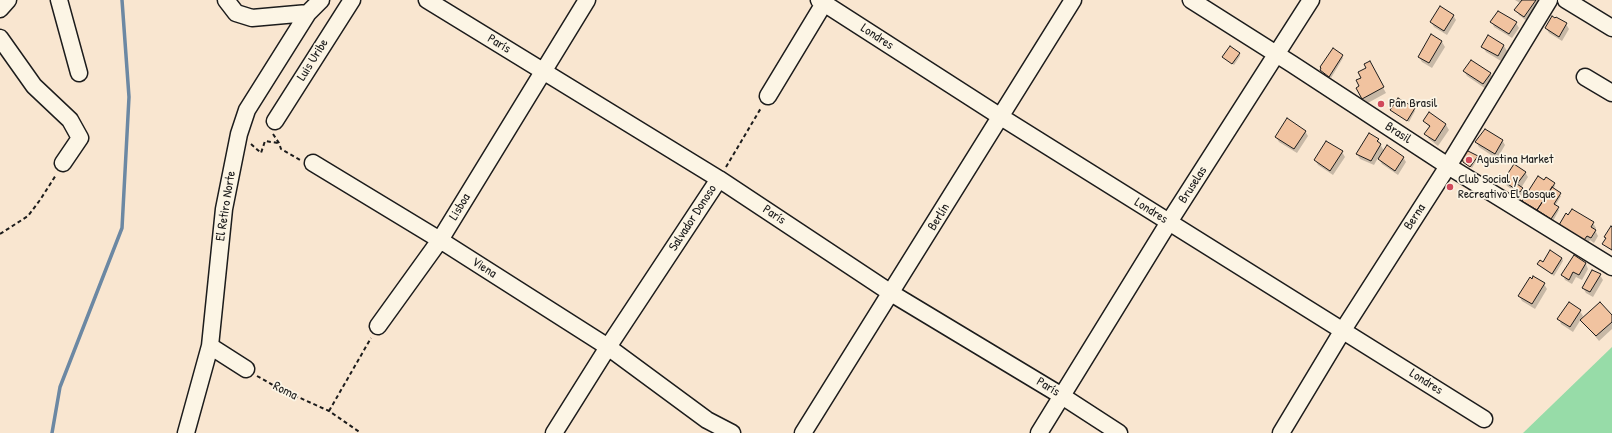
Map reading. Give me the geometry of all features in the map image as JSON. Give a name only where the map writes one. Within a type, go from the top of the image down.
[{"type":"street","points":[[0,9],[8,0]]},
{"type":"street","points":[[59,0],[79,73]]},
{"type":"street","points":[[226,0],[236,13],[252,18],[308,13]]},
{"type":"street","name":"El Retiro Norte","points":[[186,433],[210,346],[224,209],[239,134],[247,110],[308,13],[321,0]]},
{"type":"street","name":"Luis Uribe","points":[[275,121],[352,0]]},
{"type":"street","name":"París","points":[[427,0],[718,179],[891,293],[1062,396],[1119,433]]},
{"type":"street","name":"Lisboa","points":[[378,326],[440,240],[586,0]]},
{"type":"street","name":"Berlín","points":[[803,433],[1073,0]]},
{"type":"street","name":"Brasil","points":[[1191,0],[1277,54],[1448,166],[1610,265]]},
{"type":"street","name":"Bruselas","points":[[1039,433],[1169,222],[1311,0]]},
{"type":"street","name":"Berna","points":[[1281,433],[1343,330],[1448,166],[1549,0]]},
{"type":"street","points":[[1566,0],[1612,28]]},
{"type":"street","points":[[768,96],[823,1]]},
{"type":"street","name":"Londres","points":[[823,1],[1001,117],[1484,419]]},
{"type":"street","points":[[0,38],[34,86],[70,120],[80,138],[63,163]]},
{"type":"street","points":[[1585,76],[1612,93]]},
{"type":"street","name":"Viena","points":[[313,163],[440,240],[608,347],[707,420],[732,433]]},
{"type":"street","name":"Salvador Donoso","points":[[554,433],[608,347],[718,179]]},
{"type":"street","points":[[210,346],[246,369]]},
{"type":"path","name":"Salvador Donoso","points":[[718,179],[768,96]]},
{"type":"path","points":[[239,134],[261,153],[265,141],[279,143],[281,149],[309,164],[313,163]]},
{"type":"path","points":[[0,234],[28,216],[63,163]]},
{"type":"path","points":[[329,411],[378,326]]},
{"type":"path","name":"Roma","points":[[246,369],[278,388],[329,411],[361,433]]},
{"type":"green space","points":[[1612,347],[1612,433],[1523,433]]},
{"type":"building","points":[[1522,0],[1536,0],[1524,17],[1514,10]]},
{"type":"building","points":[[1440,6],[1454,15],[1444,31],[1430,22]]},
{"type":"building","points":[[1498,11],[1517,22],[1509,34],[1490,22]]},
{"type":"building","points":[[1552,16],[1567,23],[1559,37],[1545,28]]},
{"type":"building","points":[[1431,34],[1442,41],[1429,63],[1418,57]]},
{"type":"building","points":[[1488,35],[1504,45],[1498,56],[1481,47]]},
{"type":"building","points":[[1230,46],[1240,53],[1232,64],[1222,57]]},
{"type":"building","points":[[1333,48],[1343,55],[1329,77],[1320,70],[1320,67]]},
{"type":"building","points":[[1471,60],[1491,73],[1483,84],[1463,71]]},
{"type":"building","points":[[1370,61],[1384,87],[1362,99],[1356,88],[1359,86],[1356,80],[1361,78],[1358,72],[1366,68],[1364,64]]},
{"type":"building","points":[[1398,98],[1415,108],[1407,121],[1390,110]]},
{"type":"building","points":[[1429,112],[1446,124],[1435,141],[1424,134],[1430,126],[1423,121]]},
{"type":"building","points":[[1287,118],[1306,131],[1294,149],[1275,137]]},
{"type":"building","points":[[1485,129],[1503,140],[1495,154],[1475,142]]},
{"type":"building","points":[[1369,133],[1379,139],[1377,141],[1381,144],[1371,161],[1356,154]]},
{"type":"building","points":[[1326,141],[1343,151],[1330,171],[1314,160]]},
{"type":"building","points":[[1387,145],[1404,157],[1395,171],[1378,159]]},
{"type":"building","name":"Agustina Market","points":[[1466,150],[1478,156],[1470,167],[1463,162],[1462,157]]},
{"type":"building","points":[[1514,164],[1526,172],[1517,184],[1523,188],[1520,192],[1503,181]]},
{"type":"building","points":[[1538,176],[1544,180],[1546,177],[1555,183],[1537,210],[1522,201]]},
{"type":"building","points":[[1552,187],[1561,193],[1554,204],[1559,207],[1551,219],[1537,210]]},
{"type":"building","points":[[1572,209],[1594,222],[1591,227],[1596,230],[1591,238],[1587,236],[1584,240],[1559,225],[1566,213],[1568,215]]},
{"type":"building","points":[[1611,226],[1612,250],[1602,244],[1606,238],[1604,237]]},
{"type":"building","points":[[1550,250],[1562,258],[1552,274],[1537,264],[1540,260],[1543,262]]},
{"type":"building","points":[[1574,255],[1586,263],[1579,275],[1573,272],[1569,280],[1561,275]]},
{"type":"building","points":[[1592,270],[1601,274],[1590,292],[1582,288]]},
{"type":"building","points":[[1533,276],[1545,283],[1532,304],[1518,296],[1530,277],[1532,279]]},
{"type":"building","points":[[1569,302],[1581,310],[1570,327],[1557,319]]},
{"type":"building","points":[[1600,302],[1612,315],[1612,322],[1596,336],[1580,320]]},
{"type":"waterway","points":[[52,433],[60,387],[122,228],[129,97],[122,0]]},
{"type":"place","name":"Pan Brasil","points":[[1381,104]]},
{"type":"place","name":"Agustina Market","points":[[1469,160]]},
{"type":"place","name":"Club Social y Recreativo El Bosque","points":[[1450,187]]}]
